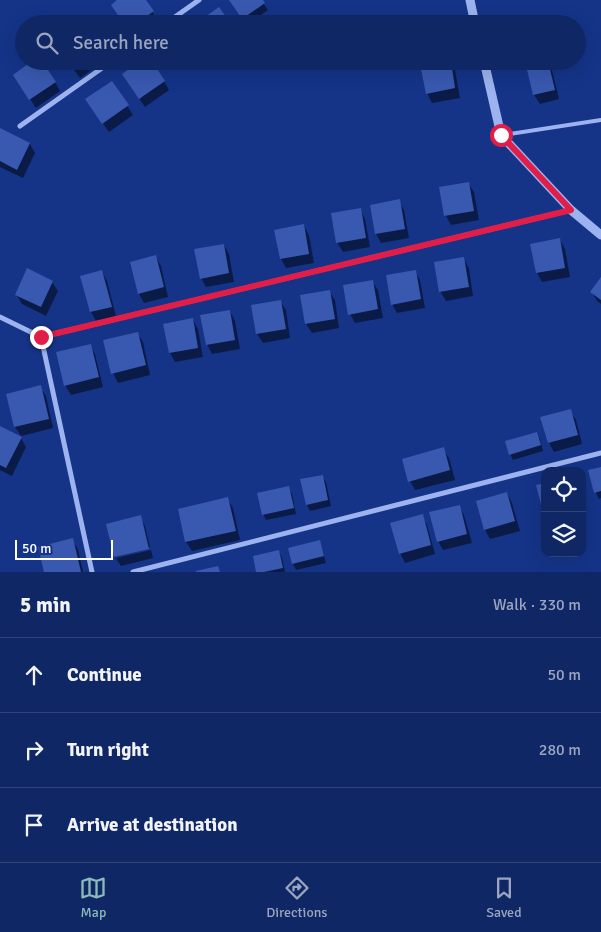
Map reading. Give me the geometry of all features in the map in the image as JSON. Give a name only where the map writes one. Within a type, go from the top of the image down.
[{"type":"street","points":[[177,15],[198,0]]},
{"type":"street","points":[[470,0],[474,15]]},
{"type":"street","points":[[20,126],[99,70]]},
{"type":"street","points":[[486,70],[501,135],[571,210],[601,235]]},
{"type":"street","points":[[0,317],[41,337],[571,210]]},
{"type":"street","points":[[41,337],[92,572]]},
{"type":"street","points":[[133,572],[601,453]]},
{"type":"lane","points":[[501,135],[601,120]]},
{"type":"building","points":[[117,0],[146,0],[154,11],[148,15],[118,15],[111,5]]},
{"type":"building","points":[[229,0],[263,0],[265,3],[248,15],[239,15]]},
{"type":"building","points":[[219,7],[225,15],[208,15]]},
{"type":"building","points":[[20,70],[48,70],[56,82],[29,100],[13,75]]},
{"type":"building","points":[[128,70],[158,70],[165,81],[139,99],[122,74]]},
{"type":"building","points":[[421,70],[452,70],[455,88],[426,94]]},
{"type":"building","points":[[527,70],[550,70],[555,90],[533,95]]},
{"type":"building","points":[[112,81],[129,105],[102,124],[85,99]]},
{"type":"building","points":[[0,128],[30,143],[17,170],[0,161]]},
{"type":"building","points":[[469,182],[474,211],[444,216],[439,187]]},
{"type":"building","points":[[400,199],[405,229],[375,234],[370,205]]},
{"type":"building","points":[[361,208],[366,238],[336,243],[331,213]]},
{"type":"building","points":[[304,224],[309,254],[280,259],[274,230]]},
{"type":"building","points":[[560,238],[565,268],[536,273],[530,244]]},
{"type":"building","points":[[224,244],[229,273],[200,279],[194,249]]},
{"type":"building","points":[[156,255],[164,287],[138,294],[130,262]]},
{"type":"building","points":[[464,257],[469,287],[439,292],[434,262]]},
{"type":"building","points":[[27,268],[53,281],[41,307],[15,295]]},
{"type":"building","points":[[102,270],[112,307],[90,312],[80,276]]},
{"type":"building","points":[[416,270],[421,299],[391,305],[386,275]]},
{"type":"building","points":[[601,277],[601,300],[590,292]]},
{"type":"building","points":[[373,280],[378,309],[348,315],[343,285]]},
{"type":"building","points":[[330,290],[335,319],[305,324],[300,295]]},
{"type":"building","points":[[281,300],[286,329],[256,334],[251,305]]},
{"type":"building","points":[[230,310],[235,340],[206,345],[200,315]]},
{"type":"building","points":[[193,318],[198,348],[169,353],[163,324]]},
{"type":"building","points":[[138,332],[146,365],[111,374],[103,340]]},
{"type":"building","points":[[91,344],[99,377],[64,386],[56,352]]},
{"type":"building","points":[[41,385],[49,419],[14,427],[6,394]]},
{"type":"building","points":[[571,409],[578,435],[548,443],[540,417]]},
{"type":"building","points":[[0,426],[22,437],[6,468],[0,465]]},
{"type":"building","points":[[537,432],[541,445],[509,455],[505,441]]},
{"type":"building","points":[[444,447],[450,470],[408,482],[402,459]]},
{"type":"building","points":[[601,467],[601,491],[594,493],[588,470]]},
{"type":"building","points":[[323,475],[328,500],[306,505],[300,479]]},
{"type":"building","points":[[541,484],[541,504],[536,485]]},
{"type":"building","points":[[289,486],[294,508],[262,515],[257,493]]},
{"type":"building","points":[[507,492],[515,521],[484,530],[476,501]]},
{"type":"building","points":[[228,497],[236,531],[185,542],[178,509]]},
{"type":"building","points":[[460,505],[467,534],[437,542],[429,512]]},
{"type":"building","points":[[423,514],[431,545],[399,554],[390,523]]},
{"type":"building","points":[[141,515],[149,549],[114,557],[106,524]]},
{"type":"building","points":[[73,538],[81,572],[44,572],[38,547]]},
{"type":"building","points":[[320,540],[324,556],[292,564],[288,548]]},
{"type":"building","points":[[279,550],[283,568],[256,572],[253,556]]},
{"type":"building","points":[[218,566],[220,572],[196,572],[196,571]]},
{"type":"route","points":[[41,337],[571,210],[501,135]]}]
